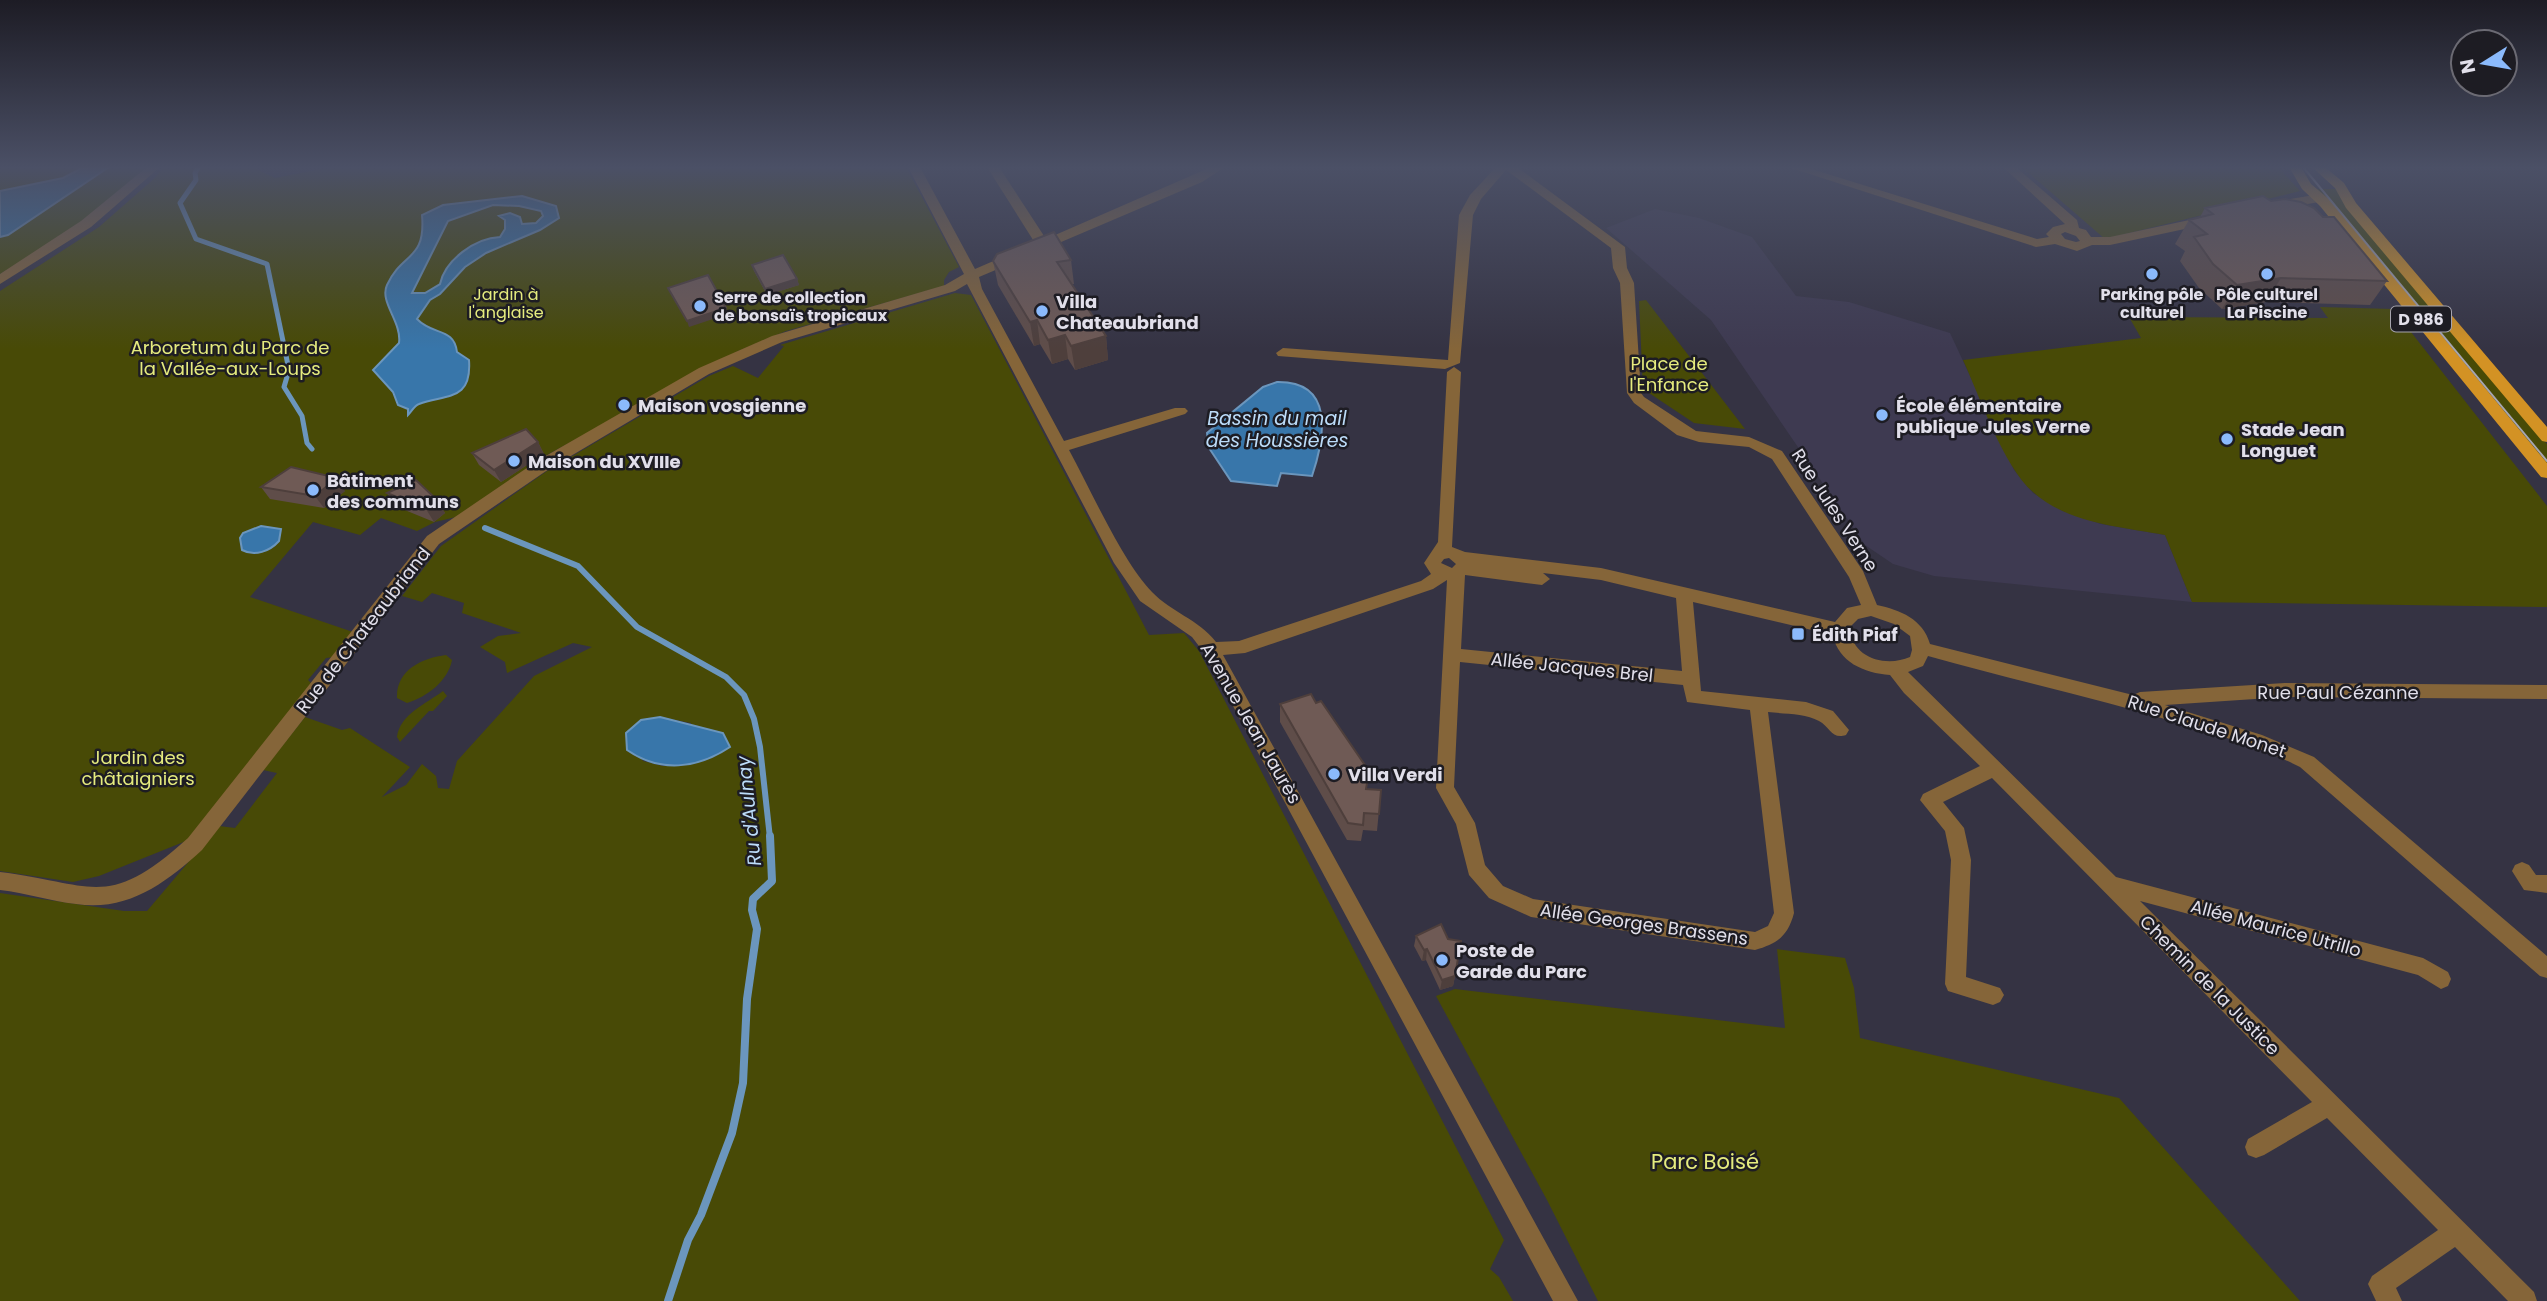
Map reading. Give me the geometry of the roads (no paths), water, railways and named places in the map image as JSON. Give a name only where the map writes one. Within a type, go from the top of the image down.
[{"type":"main road","name":"D 986","points":[[2345,228],[2547,473]]},
{"type":"main road","name":"D 986","points":[[2370,228],[2547,437]]},
{"type":"street","points":[[0,281],[80,228]]},
{"type":"street","name":"Avenue Jean Jaurès","points":[[947,228],[972,275],[975,289],[1120,559],[1146,597],[1198,632],[1211,649],[1566,1301]]},
{"type":"street","points":[[1032,228],[1043,245]]},
{"type":"street","name":"Rue de Chateaubriand","points":[[0,881],[103,897],[133,888],[167,870],[204,834],[433,540],[543,465],[704,371],[777,339],[950,288],[972,275],[1084,228]]},
{"type":"street","points":[[1452,655],[1451,366],[1465,228]]},
{"type":"street","name":"Rue Jules Verne","points":[[1592,228],[1618,247],[1620,268],[1627,283],[1634,393],[1639,400],[1685,432],[1699,437],[1752,441],[1765,445],[1777,455],[1857,575],[1871,610]]},
{"type":"street","points":[[1987,228],[2036,243],[2056,240],[2075,247],[2084,246],[2088,241]]},
{"type":"street","points":[[2056,240],[2055,232],[2072,229],[2081,233],[2088,241],[2110,241],[2172,228]]},
{"type":"street","points":[[1283,353],[1451,366]]},
{"type":"street","points":[[1062,447],[1180,411]]},
{"type":"street","points":[[1452,560],[1636,590],[1648,585],[1840,630]]},
{"type":"street","points":[[1211,649],[1239,648],[1427,585],[1452,560]]},
{"type":"street","points":[[1684,594],[1693,697],[1806,709],[1827,716],[1840,730]]},
{"type":"street","points":[[1871,610],[1883,611],[1905,621],[1920,638],[1921,649],[1917,661],[1896,670],[1877,668],[1855,656],[1842,639],[1840,630],[1853,613],[1871,610]]},
{"type":"street","name":"Rue Claude Monet","points":[[1921,649],[2129,700],[2278,747],[2307,762],[2547,969]]},
{"type":"street","name":"Allée Jacques Brel","points":[[1452,655],[1692,679]]},
{"type":"street","name":"Allée Georges Brassens","points":[[1452,655],[1445,788],[1453,805],[1461,811],[1476,869],[1496,892],[1531,908],[1755,941],[1770,938],[1780,928],[1784,914],[1758,703]]},
{"type":"street","name":"Chemin de la Justice","points":[[1896,670],[1910,688],[1994,768],[2525,1301]]},
{"type":"street","name":"Rue Paul Cézanne","points":[[2129,700],[2285,690],[2547,692]]},
{"type":"street","points":[[1993,995],[1955,984],[1961,860],[1954,828],[1930,800],[1994,768]]},
{"type":"street","points":[[2522,871],[2531,884],[2547,884]]},
{"type":"street","name":"Allée Maurice Utrillo","points":[[2109,884],[2423,967],[2441,979]]},
{"type":"street","points":[[2256,1147],[2329,1104]]},
{"type":"street","points":[[2390,1301],[2380,1284],[2456,1232]]},
{"type":"water","points":[[0,228],[19,228],[8,235],[0,237]]},
{"type":"water","points":[[422,228],[445,228],[412,293],[425,293],[440,284],[448,267],[462,252],[481,241],[500,237],[505,228],[544,228],[486,253],[465,267],[440,294],[430,300],[417,319],[452,339],[457,352],[469,360],[469,373],[466,383],[456,394],[418,405],[408,415],[408,409],[398,405],[393,392],[373,370],[399,343],[397,327],[385,292],[393,274],[417,249]]},
{"type":"water","name":"Bassin du mail des Houssières","points":[[1277,382],[1296,384],[1309,391],[1317,401],[1322,429],[1312,476],[1281,473],[1277,486],[1231,481],[1209,448],[1207,433],[1263,387]]},
{"type":"water","points":[[261,526],[281,529],[279,541],[262,552],[242,550],[240,538],[243,533]]},
{"type":"water","points":[[660,717],[723,733],[730,747],[705,760],[678,765],[652,762],[627,750],[626,733],[641,720]]},
{"type":"waterway","name":"Ru d'Aulnay","points":[[191,228],[196,239],[267,264],[289,370],[284,387],[302,416],[307,443],[312,449]]},
{"type":"waterway","name":"Ru d'Aulnay","points":[[485,528],[578,566],[637,627],[726,677],[744,695],[754,719],[760,747],[770,838]]},
{"type":"waterway","name":"Ru d'Aulnay","points":[[668,1301],[688,1240],[701,1215],[732,1133],[743,1083],[747,999],[757,929],[752,910],[753,899],[772,881],[770,836]]},
{"type":"tram line","points":[[2353,228],[2547,461]]},
{"type":"place","name":"Parking pôle culturel","points":[[2152,274]]},
{"type":"place","name":"Pôle culturel La Piscine","points":[[2267,274]]},
{"type":"place","name":"Serre de collection de bonsaïs tropicaux","points":[[700,306]]},
{"type":"place","name":"Villa Chateaubriand","points":[[1042,311]]},
{"type":"place","name":"Maison vosgienne","points":[[624,405]]},
{"type":"place","name":"École élémentaire publique Jules Verne","points":[[1882,415]]},
{"type":"place","name":"Stade Jean Longuet","points":[[2227,439]]},
{"type":"place","name":"Maison du XVIIIe","points":[[514,461]]},
{"type":"place","name":"Bâtiment des communs","points":[[313,490]]},
{"type":"place","name":"Édith Piaf","points":[[1798,634]]},
{"type":"place","name":"Villa Verdi","points":[[1334,774]]},
{"type":"place","name":"Poste de Garde du Parc","points":[[1442,960]]},
{"type":"park label","name":"Jardin à l'anglaise","points":[[506,303]]},
{"type":"park label","name":"Arboretum du Parc de la Vallée-aux-Loups","points":[[230,357]]},
{"type":"park label","name":"Place de l'Enfance","points":[[1669,373]]},
{"type":"park label","name":"Jardin des châtaigniers","points":[[138,767]]},
{"type":"park label","name":"Parc Boisé","points":[[1705,1161]]}]
